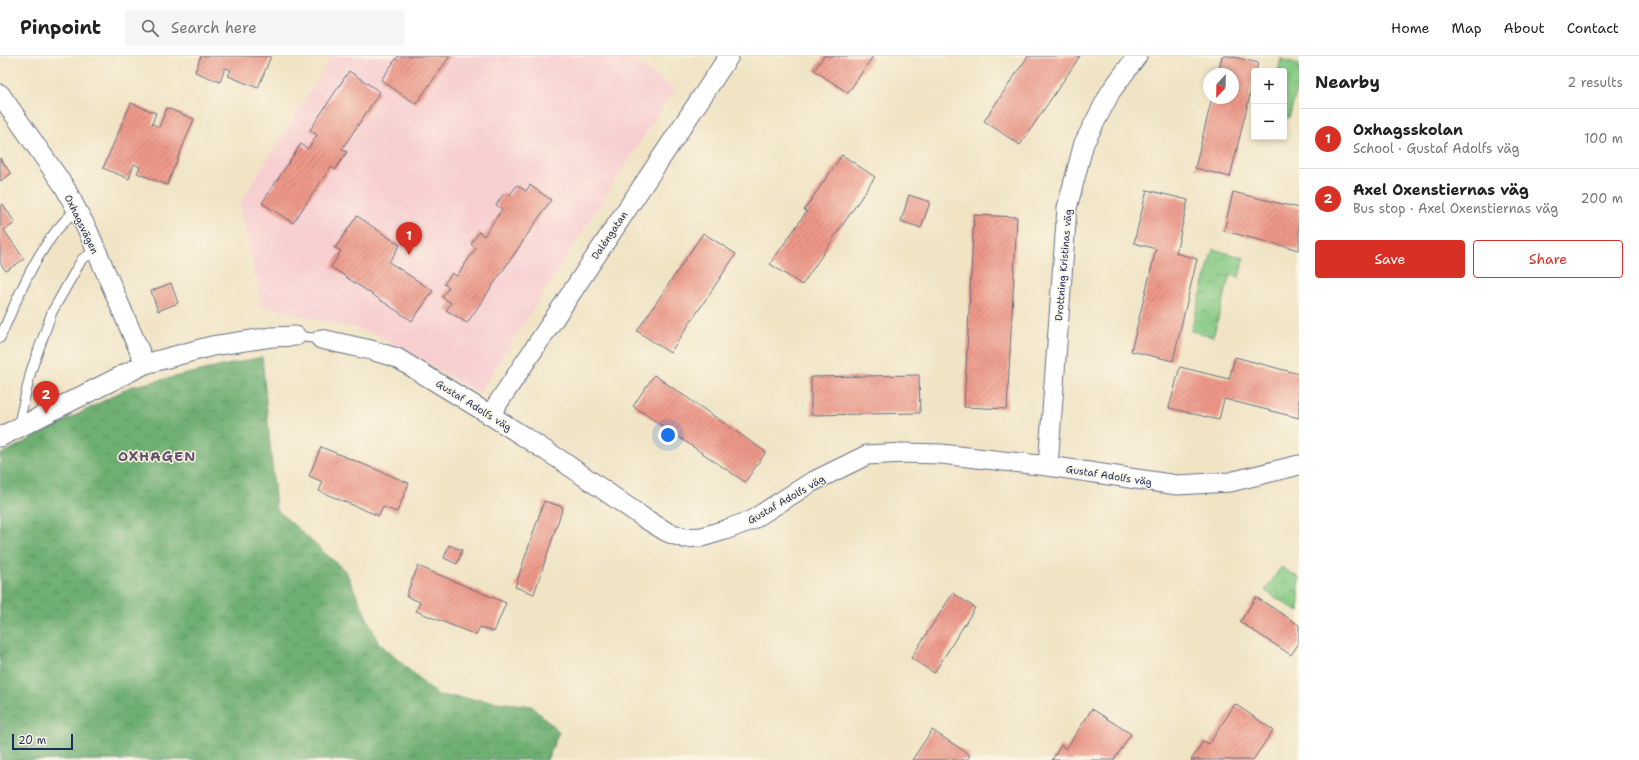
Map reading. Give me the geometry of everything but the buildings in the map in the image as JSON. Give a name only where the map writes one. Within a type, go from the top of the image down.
[{"type":"street","name":"Daléngatan","points":[[490,415],[729,56]]},
{"type":"street","name":"Drottning Kristinas väg","points":[[1048,466],[1068,208],[1084,144],[1111,91],[1137,56]]},
{"type":"street","name":"Oxhagsvägen","points":[[2,100],[64,186],[96,251],[145,364]]},
{"type":"street","points":[[0,437],[145,364],[212,346],[272,337],[296,336]]},
{"type":"street","name":"Gustaf Adolfs väg","points":[[321,339],[371,350],[397,358],[562,461],[644,518],[667,532],[684,538],[702,537],[752,520],[810,483],[867,456],[904,453],[941,454],[1048,466],[1177,485],[1230,482],[1299,465]]},
{"type":"lane","points":[[0,338],[27,276],[63,221],[76,210]]},
{"type":"lane","points":[[18,428],[31,371],[52,312],[82,259],[96,251]]},
{"type":"lane","points":[[296,336],[321,339]]},
{"type":"shaded area","points":[[332,56],[627,56],[674,89],[479,393],[374,333],[262,306],[240,203]]},
{"type":"green space","points":[[1281,59],[1299,64],[1299,83],[1289,118],[1287,118],[1287,68],[1279,68]]},
{"type":"green space","points":[[1213,249],[1244,258],[1239,277],[1230,275],[1213,337],[1191,331]]},
{"type":"green space","points":[[262,357],[276,509],[346,572],[378,642],[437,695],[532,706],[559,732],[547,760],[0,760],[0,455],[130,387]]},
{"type":"green space","points":[[1281,567],[1299,578],[1299,612],[1265,591]]},
{"type":"place","name":"Oxhagsskolan","points":[[409,255]]},
{"type":"place","name":"Axel Oxenstiernas väg","points":[[46,414]]},
{"type":"district","name":"OXHAGEN","points":[[157,456]]}]
